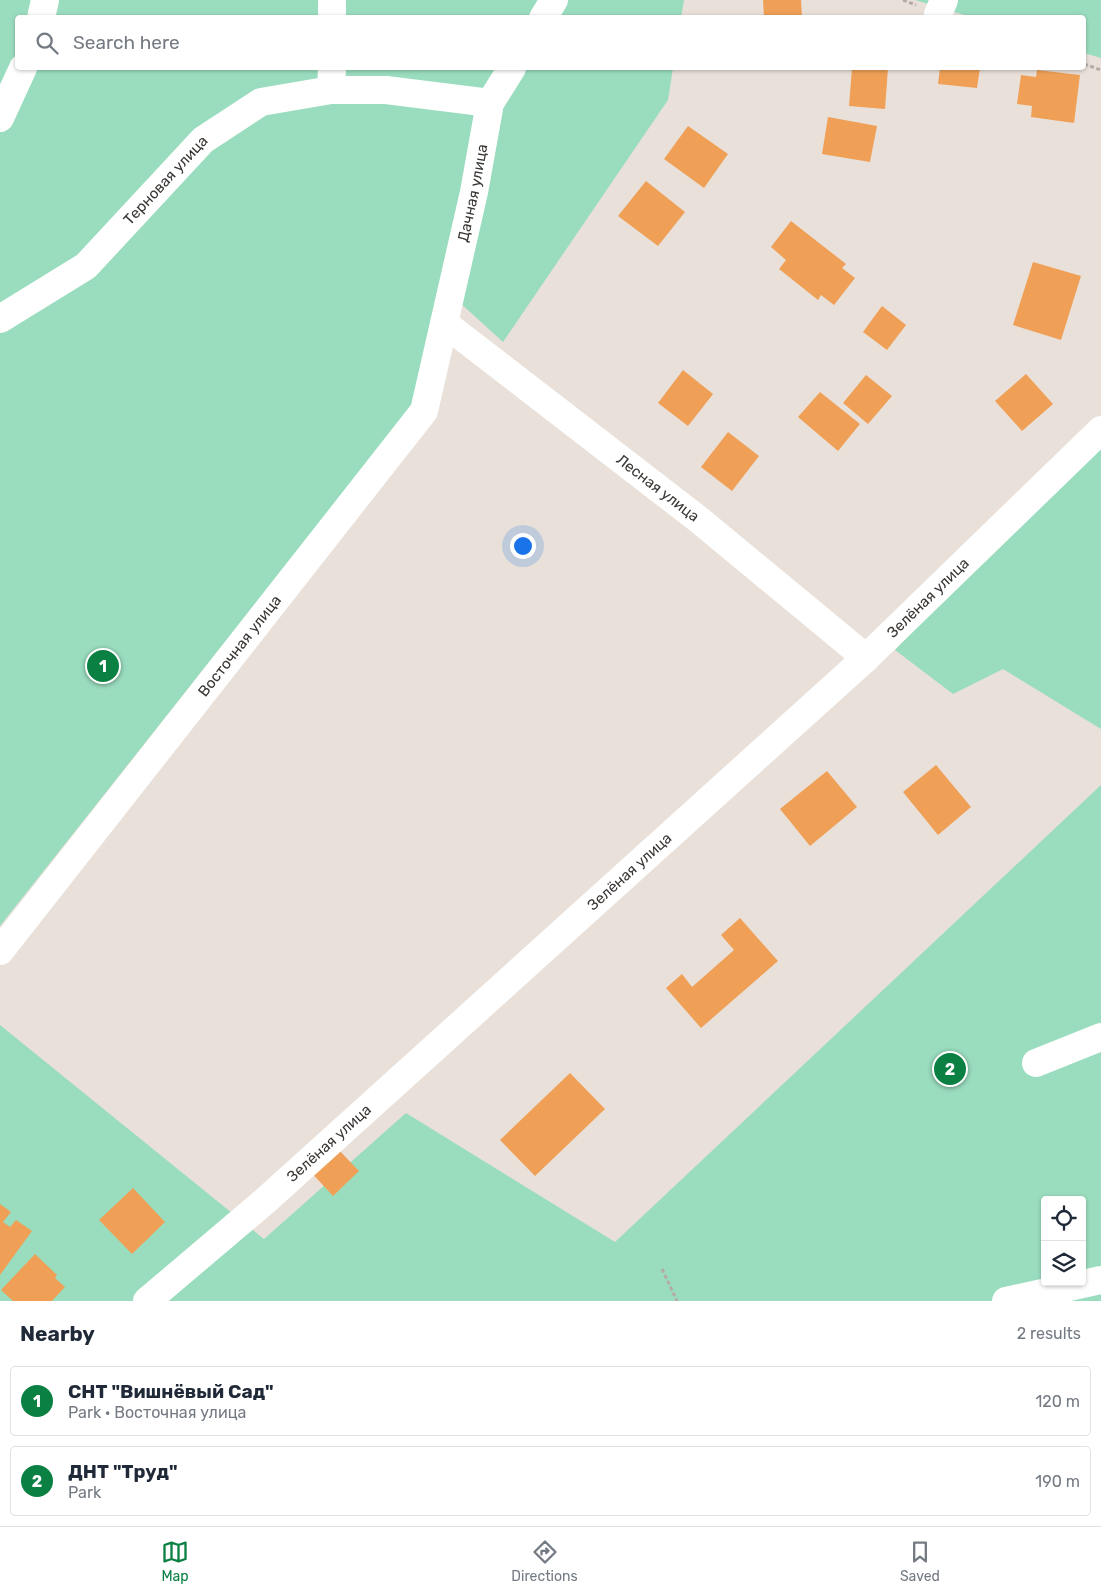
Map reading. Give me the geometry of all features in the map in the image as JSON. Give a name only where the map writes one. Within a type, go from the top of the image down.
[{"type":"street","points":[[42,15],[45,0]]},
{"type":"street","points":[[332,0],[332,15]]},
{"type":"street","points":[[545,15],[554,0]]},
{"type":"street","points":[[0,118],[22,70]]},
{"type":"street","name":"Дачная улица","points":[[444,324],[474,192],[490,103],[511,70]]},
{"type":"street","name":"Терновая улица","points":[[0,319],[86,266],[203,140],[261,102],[332,79],[386,90],[490,103]]},
{"type":"street","name":"Лесная улица","points":[[444,324],[698,520],[866,658]]},
{"type":"street","name":"Восточная улица","points":[[0,951],[424,411],[444,324]]},
{"type":"street","name":"Зелёная улица","points":[[147,1301],[266,1201],[866,658],[1101,430]]},
{"type":"street","points":[[1036,1063],[1101,1036]]},
{"type":"street","points":[[1006,1301],[1101,1280]]},
{"type":"path","points":[[1086,65],[1101,70]]},
{"type":"path","points":[[662,1268],[677,1301]]},
{"type":"green space","points":[[0,0],[684,0],[682,15],[15,15],[15,70],[673,70],[668,100],[503,342],[447,291],[411,407],[0,926]]},
{"type":"green space","points":[[915,0],[1101,0],[1101,58],[1086,54],[1086,15],[964,15]]},
{"type":"green space","points":[[1101,427],[1101,729],[1003,669],[953,694],[895,650],[1085,449]]},
{"type":"green space","points":[[1101,785],[1101,1301],[0,1301],[0,1025],[264,1239],[406,1113],[615,1242]]},
{"type":"building","points":[[763,0],[801,0],[802,15],[764,15]]},
{"type":"building","points":[[852,70],[888,70],[885,109],[849,106]]},
{"type":"building","points":[[940,70],[980,70],[977,88],[938,84]]},
{"type":"building","points":[[1037,70],[1080,75],[1074,123],[1031,117],[1032,106],[1017,104],[1021,75],[1036,77]]},
{"type":"building","points":[[828,117],[877,126],[870,162],[822,154]]},
{"type":"building","points":[[688,126],[728,154],[704,188],[664,159]]},
{"type":"building","points":[[646,181],[685,212],[658,246],[618,216]]},
{"type":"building","points":[[791,221],[846,264],[842,268],[855,278],[834,305],[821,295],[818,300],[779,269],[786,260],[771,247]]},
{"type":"building","points":[[1033,262],[1081,276],[1061,340],[1013,325]]},
{"type":"building","points":[[882,306],[906,325],[887,350],[863,332]]},
{"type":"building","points":[[683,370],[713,394],[688,426],[658,403]]},
{"type":"building","points":[[1026,374],[1053,404],[1022,431],[995,401]]},
{"type":"building","points":[[866,375],[892,396],[868,424],[843,403]]},
{"type":"building","points":[[820,392],[860,424],[838,451],[798,417]]},
{"type":"building","points":[[728,432],[759,456],[732,491],[701,467]]},
{"type":"building","points":[[936,765],[971,807],[938,835],[903,792]]},
{"type":"building","points":[[827,771],[857,807],[810,846],[780,809]]},
{"type":"building","points":[[740,918],[778,961],[701,1028],[666,988],[682,974],[692,987],[734,950],[721,935]]},
{"type":"building","points":[[570,1073],[605,1109],[535,1176],[500,1140]]},
{"type":"building","points":[[334,1145],[359,1171],[333,1196],[309,1170]]},
{"type":"building","points":[[133,1188],[165,1222],[132,1254],[99,1220]]},
{"type":"building","points":[[0,1204],[11,1212],[3,1222],[10,1227],[16,1220],[32,1231],[0,1275]]},
{"type":"building","points":[[35,1254],[57,1275],[55,1278],[65,1287],[52,1301],[13,1301],[1,1290]]},
{"type":"place","name":"СНТ \"Вишнёвый Сад\"","points":[[103,666]]},
{"type":"place","name":"ДНТ \"Труд\"","points":[[950,1069]]}]
